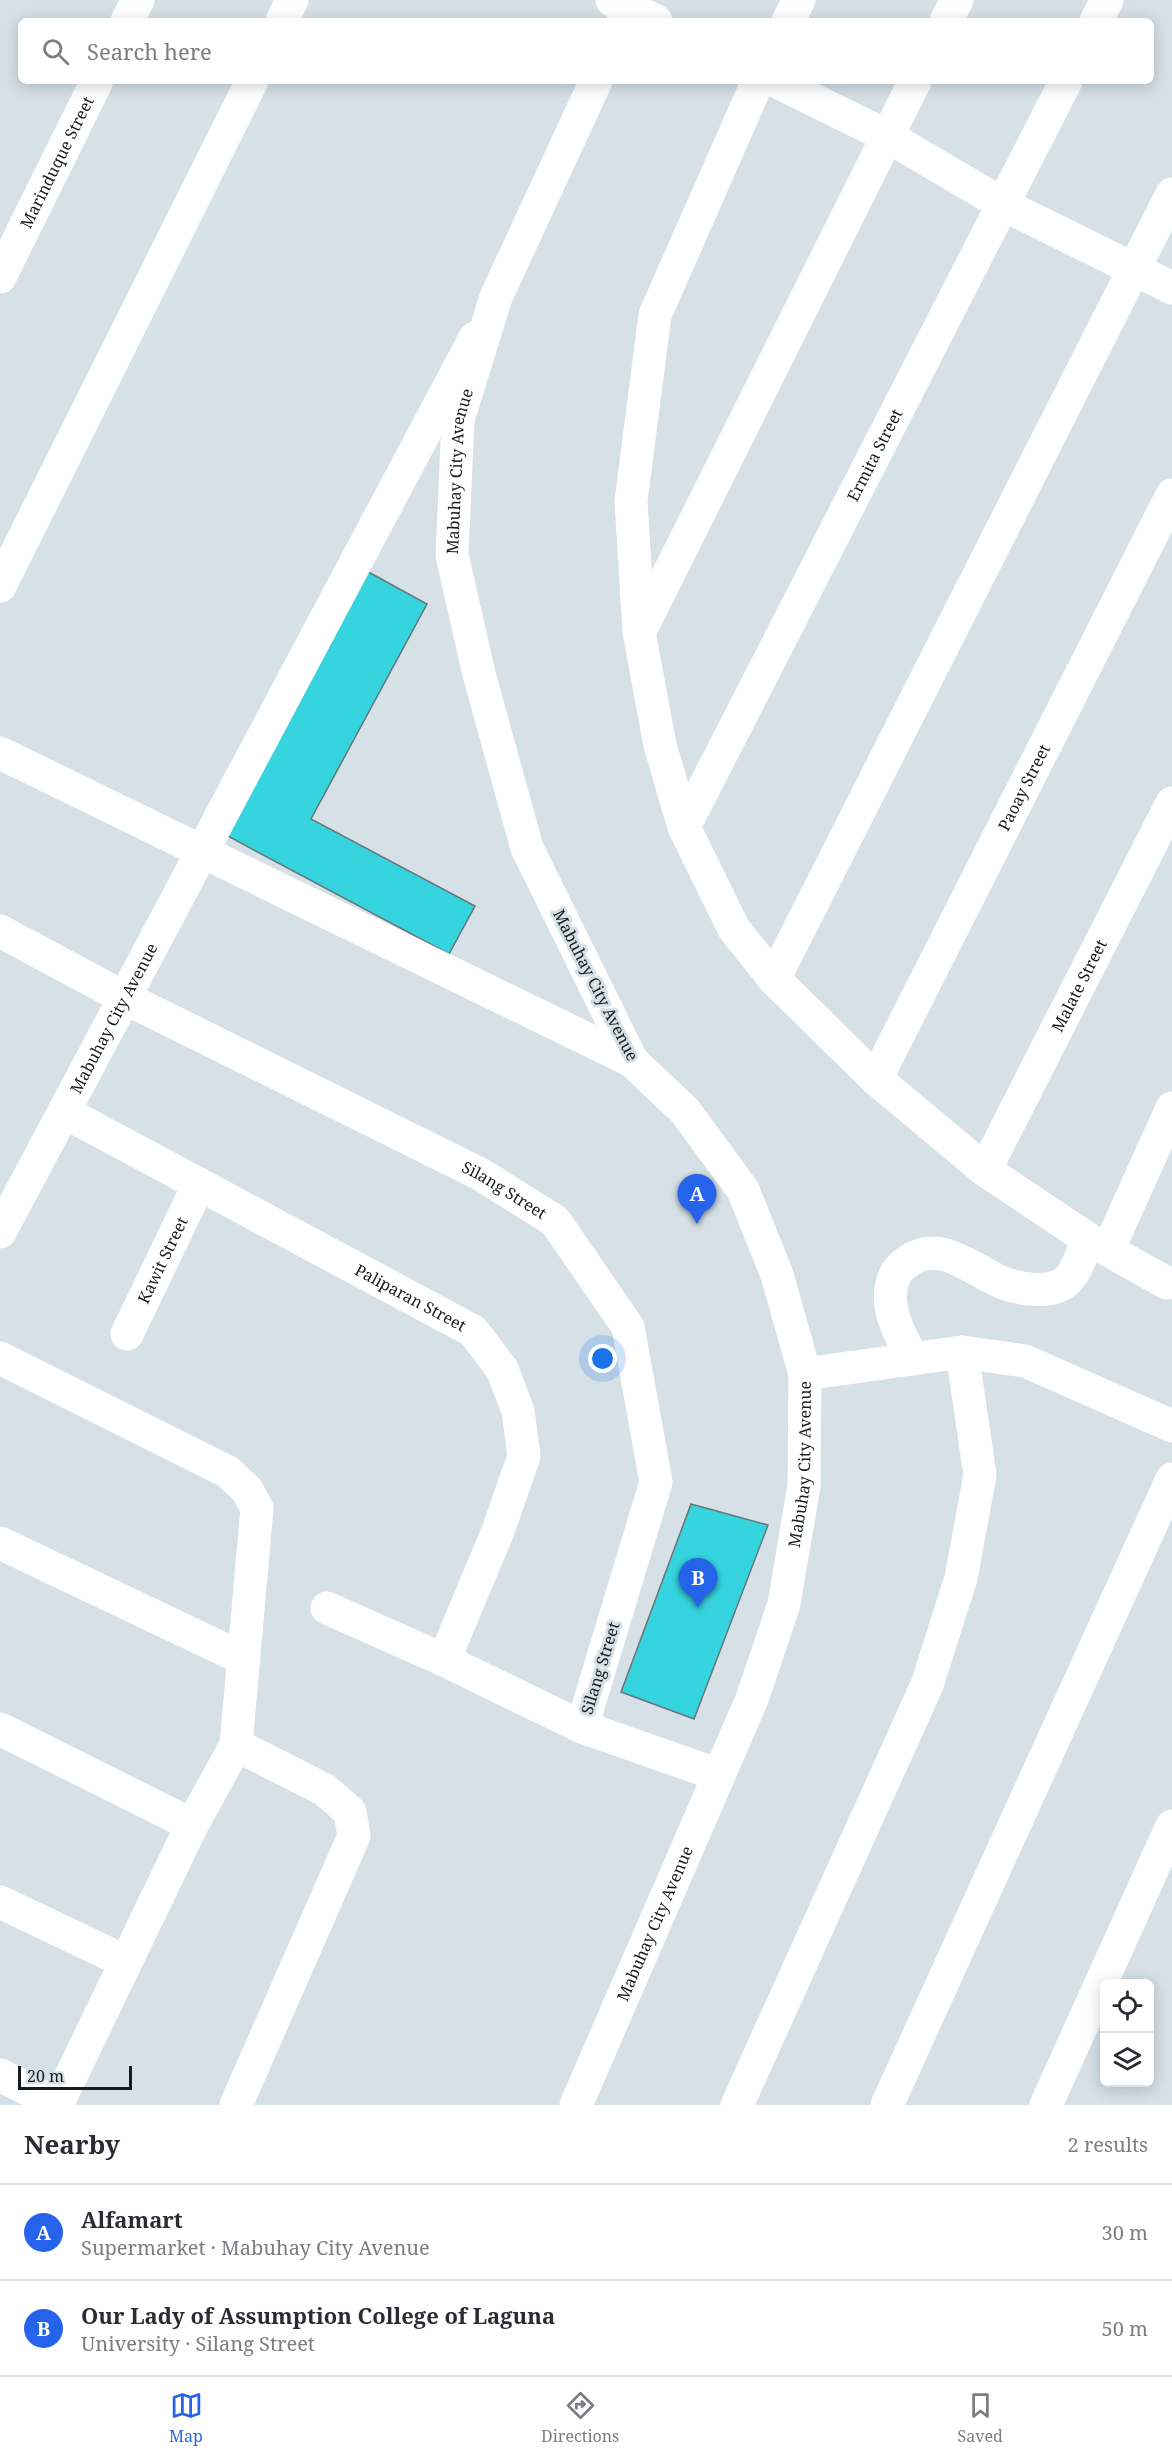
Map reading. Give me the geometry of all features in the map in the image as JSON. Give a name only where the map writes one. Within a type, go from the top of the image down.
[{"type":"street","points":[[129,18],[138,0]]},
{"type":"street","points":[[283,18],[292,0]]},
{"type":"street","points":[[790,18],[799,0]]},
{"type":"street","points":[[948,18],[957,0]]},
{"type":"street","points":[[1098,18],[1107,0]]},
{"type":"street","name":"Marinduque Street","points":[[0,277],[96,84]]},
{"type":"street","points":[[0,586],[251,84]]},
{"type":"street","name":"Mabuhay City Avenue","points":[[0,1232],[496,297],[595,84]]},
{"type":"street","points":[[757,84],[655,315],[631,501],[639,632],[660,745],[684,827],[734,929],[774,979],[876,1079],[985,1170],[1098,1244],[1167,1283]]},
{"type":"street","points":[[781,84],[887,136],[1004,205],[1172,288]]},
{"type":"street","points":[[639,632],[913,84]]},
{"type":"street","name":"Ermita Street","points":[[684,827],[1064,84]]},
{"type":"street","points":[[774,979],[1172,194]]},
{"type":"street","name":"Mabuhay City Avenue","points":[[496,297],[458,420],[452,555],[479,674],[526,848],[632,1061],[686,1111],[743,1190],[777,1275],[806,1374],[804,1486],[784,1604],[752,1699],[576,2105]]},
{"type":"street","name":"Paoay Street","points":[[876,1079],[1172,495]]},
{"type":"street","points":[[0,753],[632,1061]]},
{"type":"street","name":"Malate Street","points":[[985,1170],[1172,802]]},
{"type":"street","name":"Silang Street","points":[[0,932],[125,998],[480,1174],[555,1221],[628,1327],[656,1482],[582,1727]]},
{"type":"street","name":"Paliparan Street","points":[[64,1112],[474,1331],[502,1369],[518,1411],[524,1456],[498,1531],[444,1660]]},
{"type":"street","points":[[913,1359],[898,1330],[891,1308],[892,1282],[898,1269],[912,1258],[929,1253],[955,1257],[1008,1284],[1034,1290],[1058,1287],[1072,1275],[1098,1244],[1169,1121]]},
{"type":"street","name":"Kawit Street","points":[[127,1334],[199,1184]]},
{"type":"street","points":[[806,1374],[962,1352],[1025,1361],[1172,1426]]},
{"type":"street","points":[[737,2105],[927,1685],[961,1578],[980,1475],[962,1352]]},
{"type":"street","points":[[0,1358],[228,1472],[247,1490],[257,1508],[236,1745],[192,1826],[57,2104],[0,2075]]},
{"type":"street","points":[[887,2105],[1172,1479]]},
{"type":"street","points":[[0,1543],[244,1659]]},
{"type":"street","points":[[327,1608],[444,1660],[582,1727],[719,1775]]},
{"type":"street","points":[[0,1729],[192,1826]]},
{"type":"street","points":[[236,1745],[325,1790],[350,1812],[354,1836],[236,2105]]},
{"type":"street","points":[[1046,2105],[1172,1826]]},
{"type":"street","points":[[0,1902],[126,1962]]},
{"type":"building","points":[[363,569],[427,604],[311,819],[475,906],[449,954],[222,833]]},
{"type":"building","points":[[691,1504],[768,1525],[694,1719],[621,1692]]},
{"type":"place","name":"Alfamart","points":[[697,1224]]},
{"type":"place","name":"Our Lady of Assumption College of Laguna","points":[[698,1608]]}]
